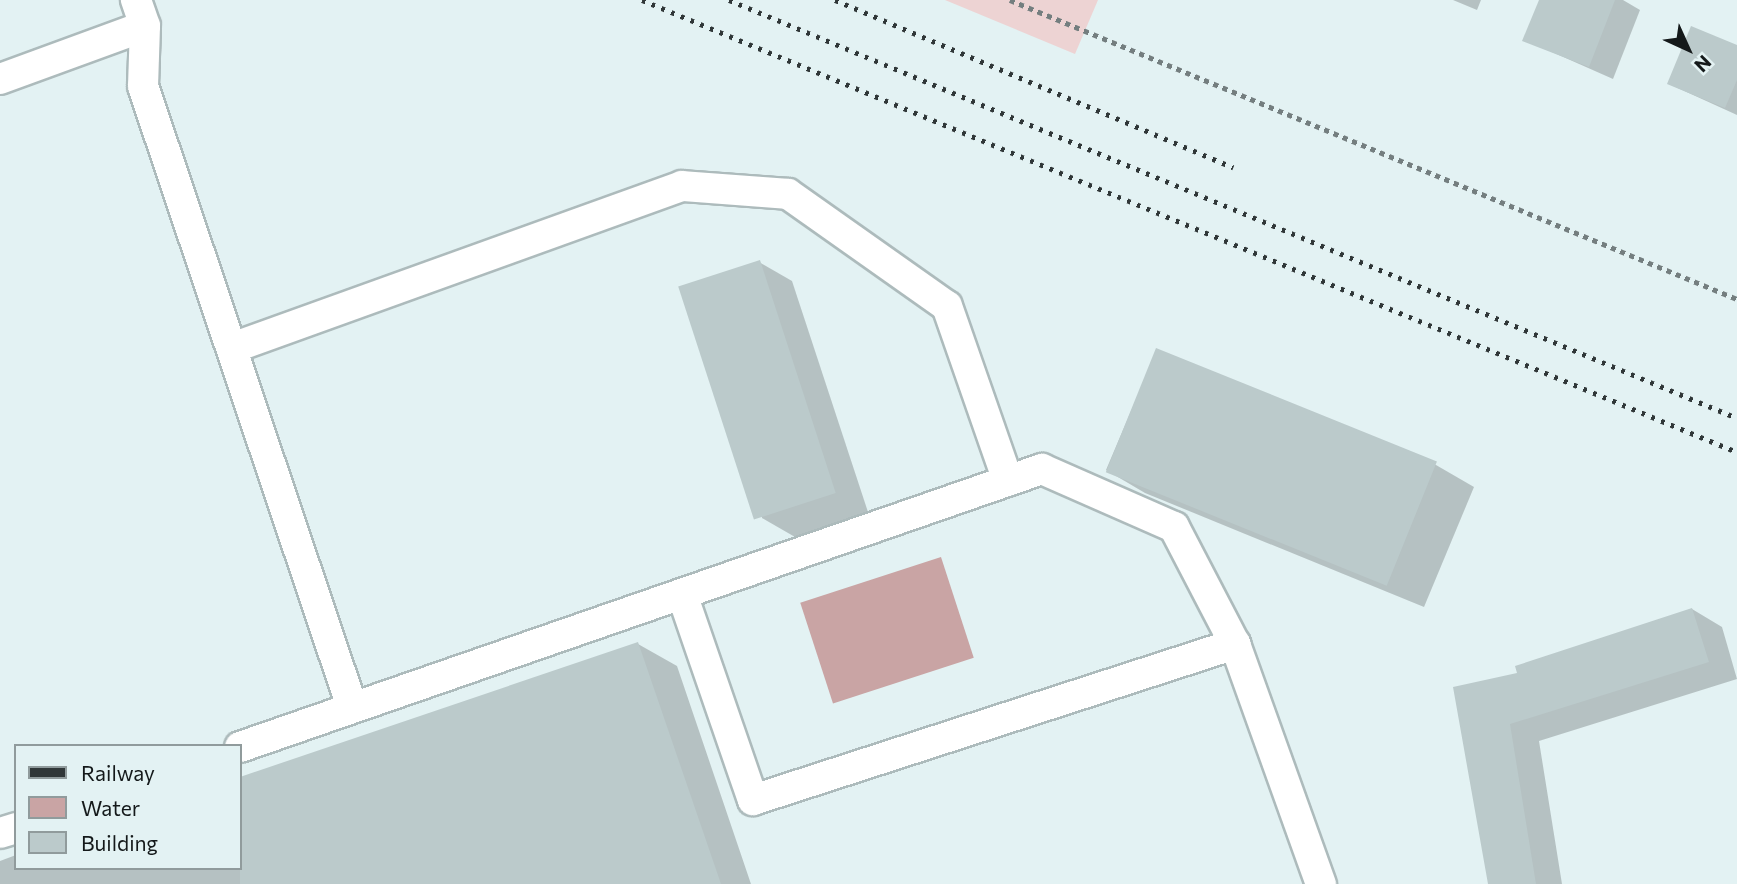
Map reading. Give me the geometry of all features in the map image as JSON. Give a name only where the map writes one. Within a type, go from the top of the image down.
[{"type":"lane","points":[[0,79],[140,13],[144,86],[352,707]]},
{"type":"lane","points":[[232,348],[682,186],[788,194],[947,306],[1008,481]]},
{"type":"lane","points":[[242,746],[1042,469],[1174,527],[1235,644],[1321,884]]},
{"type":"lane","points":[[682,594],[753,800],[1235,644]]},
{"type":"path","points":[[1010,0],[1737,299]]},
{"type":"shaded area","points":[[945,0],[1098,0],[1075,54]]},
{"type":"water","points":[[941,557],[974,658],[833,704],[800,603]]},
{"type":"building","points":[[1539,0],[1615,0],[1589,67],[1522,41]]},
{"type":"building","points":[[1691,26],[1737,45],[1737,80],[1725,108],[1667,84]]},
{"type":"building","points":[[760,260],[836,493],[754,520],[678,287]]},
{"type":"building","points":[[1156,348],[1437,462],[1387,586],[1106,472]]},
{"type":"building","points":[[1692,608],[1709,662],[1510,724],[1536,884],[1488,884],[1453,687],[1517,673],[1515,666]]},
{"type":"building","points":[[638,642],[721,884],[240,884],[242,776]]},
{"type":"railway","points":[[642,0],[1737,452]]},
{"type":"railway","points":[[729,0],[1737,418]]},
{"type":"railway","points":[[835,0],[1233,167]]}]
